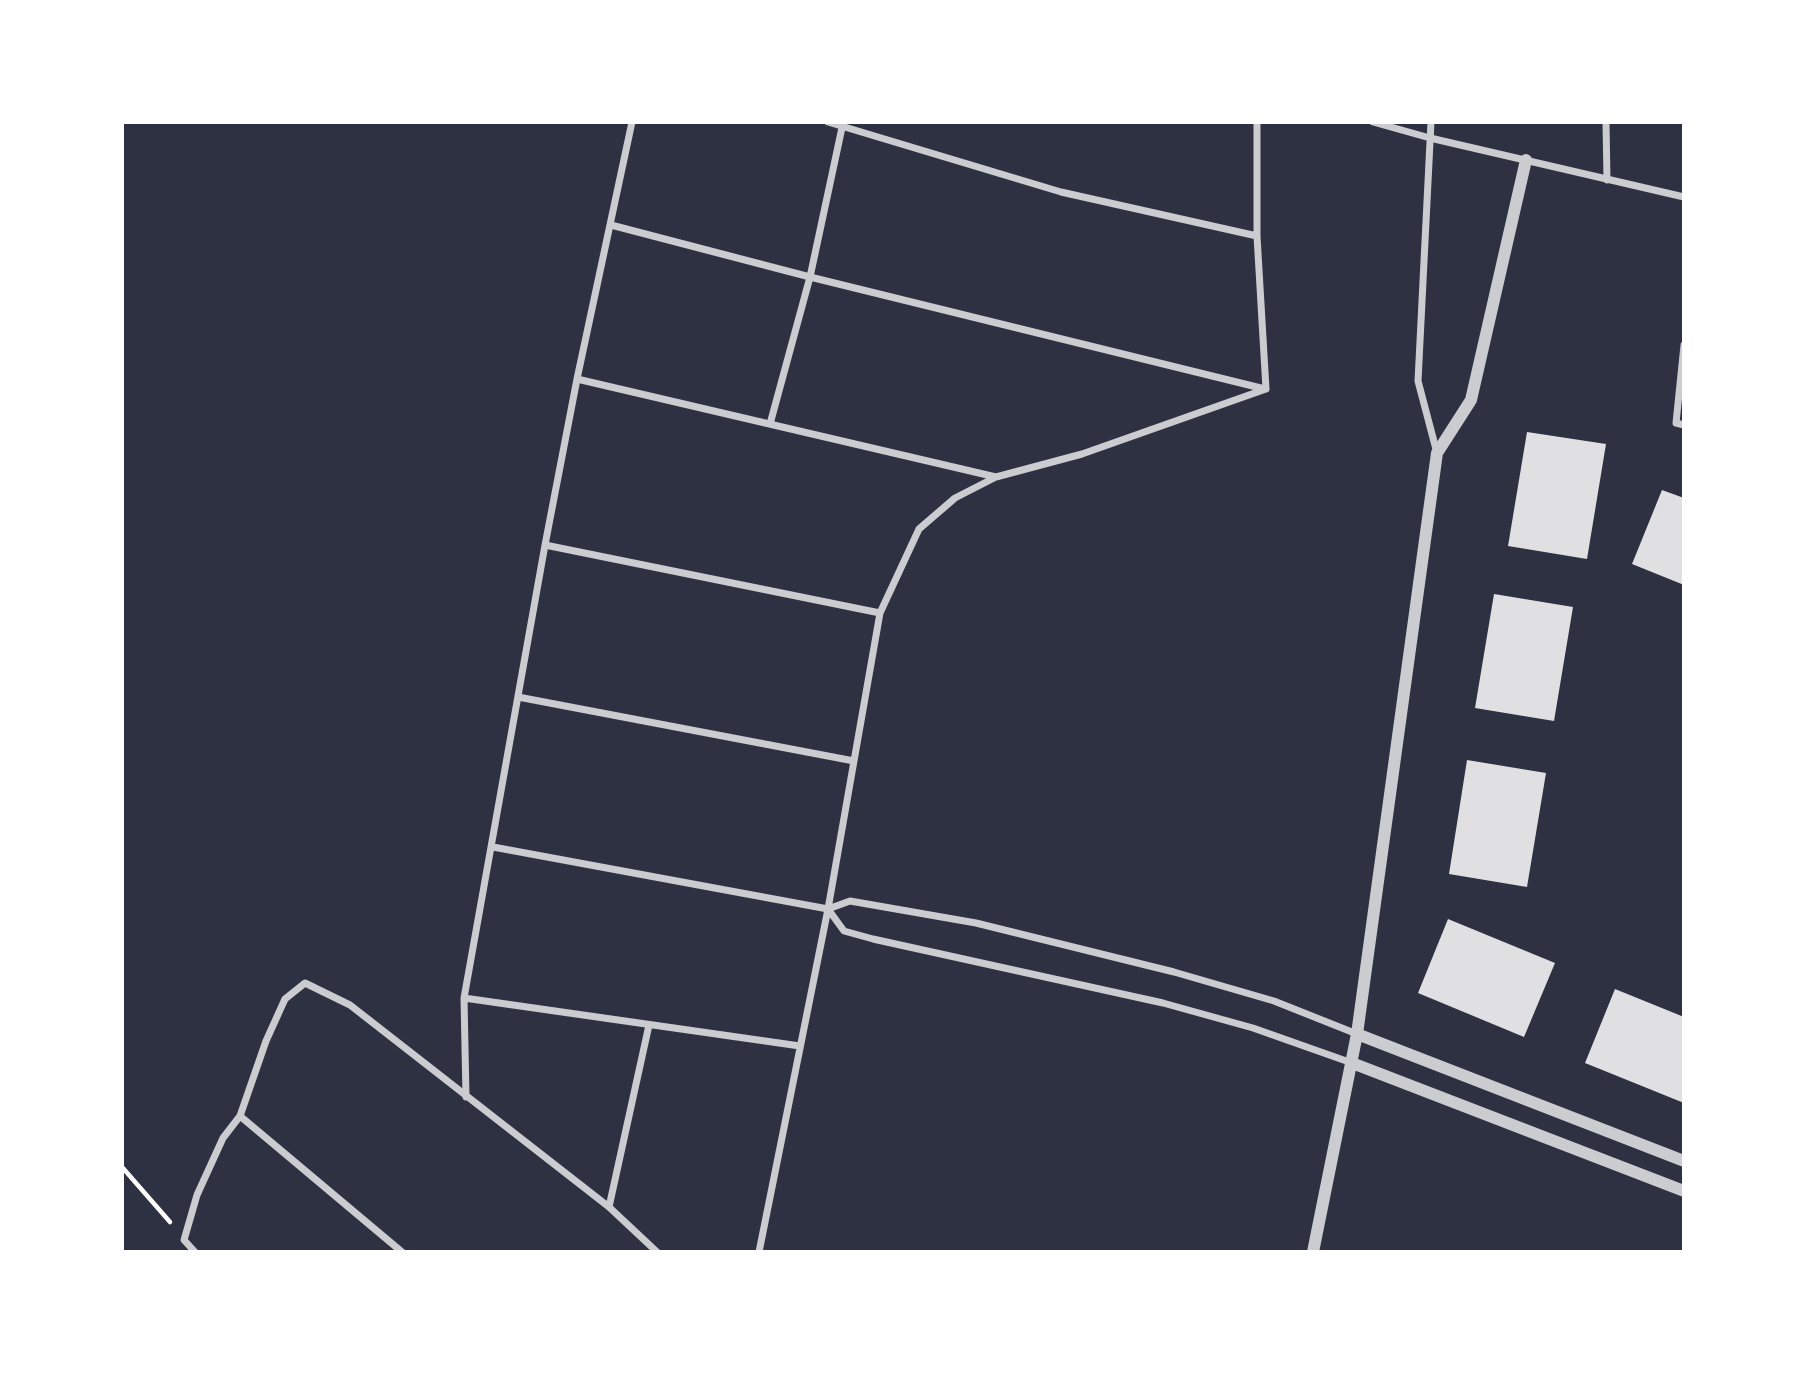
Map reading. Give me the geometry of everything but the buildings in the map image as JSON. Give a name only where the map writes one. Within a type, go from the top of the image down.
[{"type":"street","points":[[466,1097],[464,998],[545,545],[632,122]]},
{"type":"street","points":[[828,122],[843,124],[1061,192],[1257,236]]},
{"type":"street","points":[[1256,122],[1257,236],[1266,389]]},
{"type":"street","points":[[1373,122],[1430,138],[1684,197]]},
{"type":"street","points":[[1313,1251],[1357,1034],[1437,453],[1418,381],[1431,122]]},
{"type":"street","points":[[1606,122],[1607,180]]},
{"type":"street","points":[[770,424],[810,277],[843,124]]},
{"type":"street","points":[[1437,453],[1471,400],[1526,160]]},
{"type":"street","points":[[611,225],[810,277],[1266,389]]},
{"type":"street","points":[[1680,424],[1684,345]]},
{"type":"street","points":[[577,379],[996,477]]},
{"type":"street","points":[[759,1251],[828,909],[880,613],[919,529],[955,498],[996,477],[1082,454],[1266,389]]},
{"type":"street","points":[[545,545],[880,613]]},
{"type":"street","points":[[518,697],[854,761]]},
{"type":"street","points":[[493,846],[828,909],[850,901],[976,923],[1212,983],[1274,1001],[1684,1161]]},
{"type":"street","points":[[828,909],[844,930],[873,939],[1163,1003],[1252,1028],[1352,1063],[1684,1191]]},
{"type":"street","points":[[195,1251],[184,1240],[197,1195],[223,1138],[240,1116],[266,1041],[285,999],[304,983],[350,1005],[609,1206],[657,1251]]},
{"type":"street","points":[[464,998],[800,1046]]},
{"type":"street","points":[[609,1206],[649,1025]]},
{"type":"street","points":[[240,1116],[402,1251]]},
{"type":"path","points":[[122,1167],[184,1240]]}]
